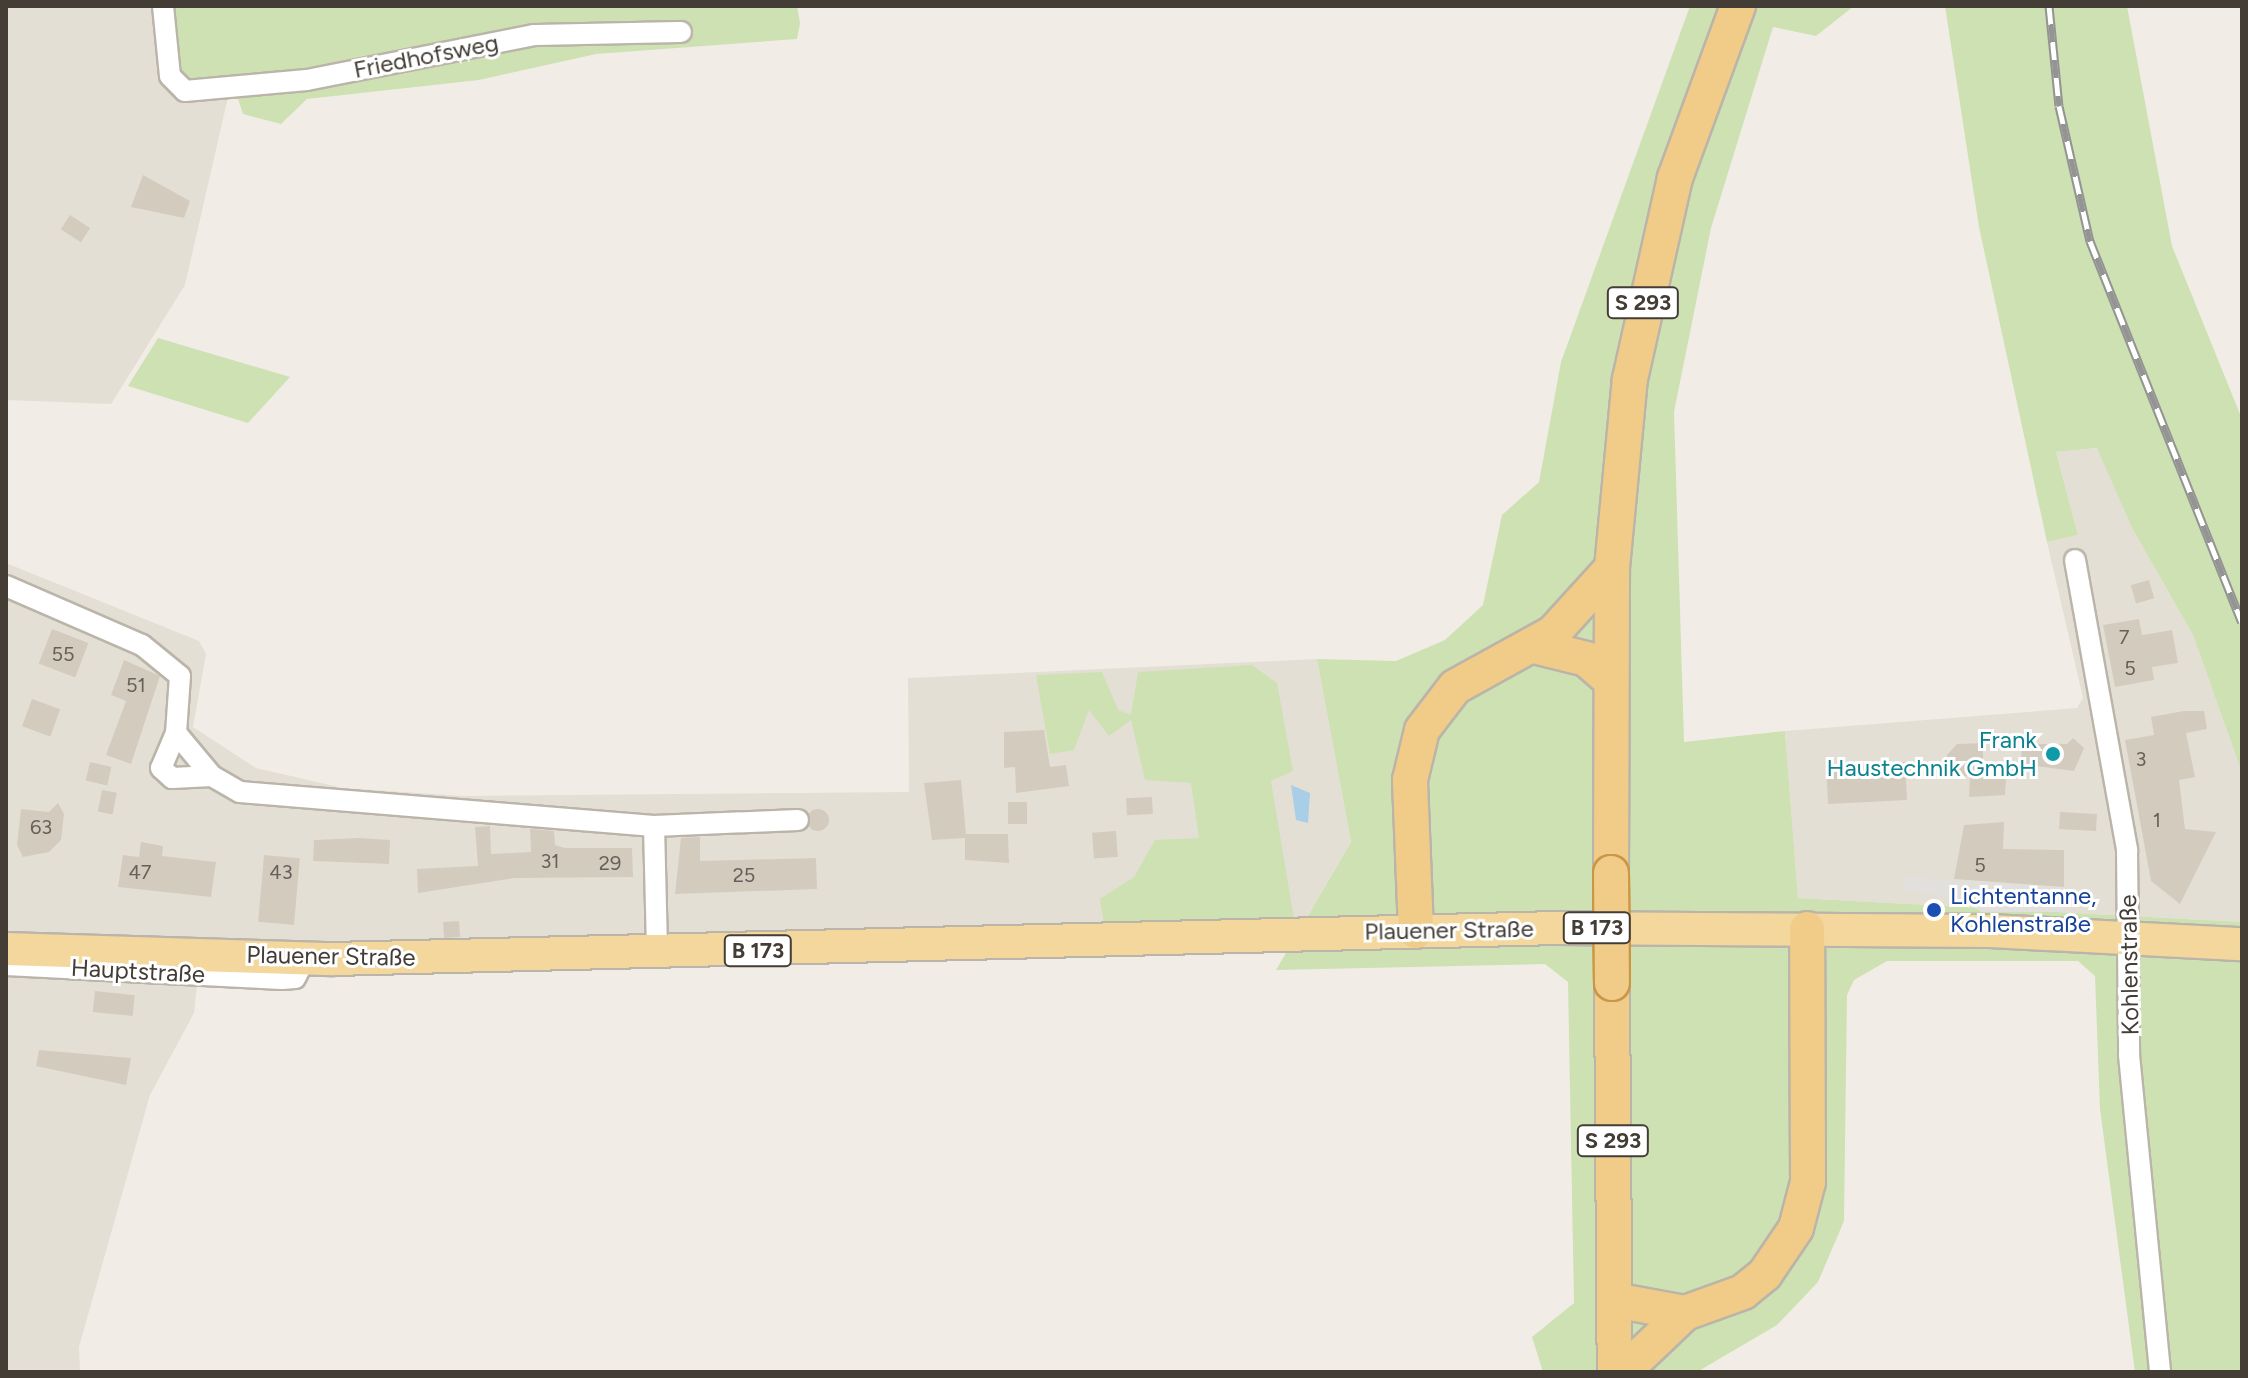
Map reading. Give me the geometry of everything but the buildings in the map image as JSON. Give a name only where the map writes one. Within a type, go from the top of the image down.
[{"type":"highway","name":"S 293","points":[[1615,1372],[1610,680],[1612,568],[1649,275],[1719,48],[1738,6]]},
{"type":"highway","points":[[1416,931],[1410,780],[1422,730],[1473,671],[1534,646],[1576,614],[1612,568]]},
{"type":"highway","points":[[1534,646],[1586,659],[1610,680]]},
{"type":"highway","points":[[1623,1372],[1685,1313],[1743,1292],[1765,1274],[1805,1205],[1807,929]]},
{"type":"highway","points":[[1614,1300],[1685,1313]]},
{"type":"main road","name":"Plauener Straße","points":[[6,949],[306,957],[657,953],[1416,931],[1807,929],[2129,934],[2242,944]]},
{"type":"street","name":"Friedhofsweg","points":[[163,6],[174,85],[185,91],[307,80],[534,35],[681,32]]},
{"type":"street","name":"Kohlenstraße","points":[[2075,560],[2120,805],[2129,934],[2129,1055],[2160,1372]]},
{"type":"street","points":[[6,586],[142,645],[180,676],[176,733],[161,768],[172,778],[212,776]]},
{"type":"street","points":[[176,733],[212,776],[240,792],[350,805],[654,826],[798,820]]},
{"type":"street","points":[[654,826],[657,953]]},
{"type":"street","name":"Hauptstraße","points":[[6,965],[282,979],[295,978],[306,957]]},
{"type":"shaded area","points":[[6,6],[166,6],[177,82],[232,80],[185,285],[111,404],[6,400]]},
{"type":"shaded area","points":[[2098,448],[2132,528],[2193,635],[2242,773],[2242,922],[1798,898],[1785,731],[2077,708],[2083,698],[2047,542],[2078,535],[2056,452]]},
{"type":"shaded area","points":[[6,563],[199,641],[206,654],[193,727],[256,768],[343,788],[463,796],[909,792],[908,678],[1317,659],[1351,842],[1306,918],[409,944],[202,937],[194,1013],[150,1095],[79,1347],[80,1372],[6,1372]]},
{"type":"shaded area","points":[[1903,877],[2064,887],[2064,912],[1982,912],[1958,898],[1905,890]]},
{"type":"green space","points":[[171,6],[797,6],[800,23],[797,39],[596,54],[479,80],[307,99],[281,124],[243,114],[232,80],[180,80]]},
{"type":"green space","points":[[1690,6],[1854,6],[1816,36],[1773,27],[1711,228],[1674,412],[1684,742],[1785,731],[1798,898],[2242,922],[2242,1372],[2135,1372],[2100,1109],[2095,976],[2078,961],[1887,961],[1854,980],[1847,995],[1844,1221],[1818,1282],[1777,1325],[1697,1372],[1543,1372],[1532,1337],[1574,1303],[1568,982],[1545,964],[1276,970],[1351,842],[1317,659],[1396,661],[1445,640],[1483,605],[1502,515],[1539,482],[1561,362]]},
{"type":"green space","points":[[1945,6],[2127,6],[2172,246],[2242,419],[2242,773],[2193,635],[2132,528],[2097,448],[2056,452],[2078,535],[2047,542],[1979,227]]},
{"type":"green space","points":[[158,338],[290,377],[248,423],[128,386]]},
{"type":"green space","points":[[1252,665],[1277,683],[1293,771],[1271,781],[1294,919],[1104,925],[1100,899],[1134,877],[1155,840],[1199,838],[1191,783],[1145,780],[1131,720],[1109,736],[1089,710],[1074,750],[1050,754],[1036,675],[1102,672],[1118,710],[1131,715],[1138,672]]},
{"type":"water","points":[[1291,785],[1310,793],[1308,823],[1296,820]]},
{"type":"railway","points":[[2049,6],[2059,106],[2090,241],[2242,622]]},
{"type":"place","name":"Frank Haustechnik GmbH","points":[[2053,754]]},
{"type":"place","name":"Lichtentanne, Kohlenstraße","points":[[1934,910]]}]
